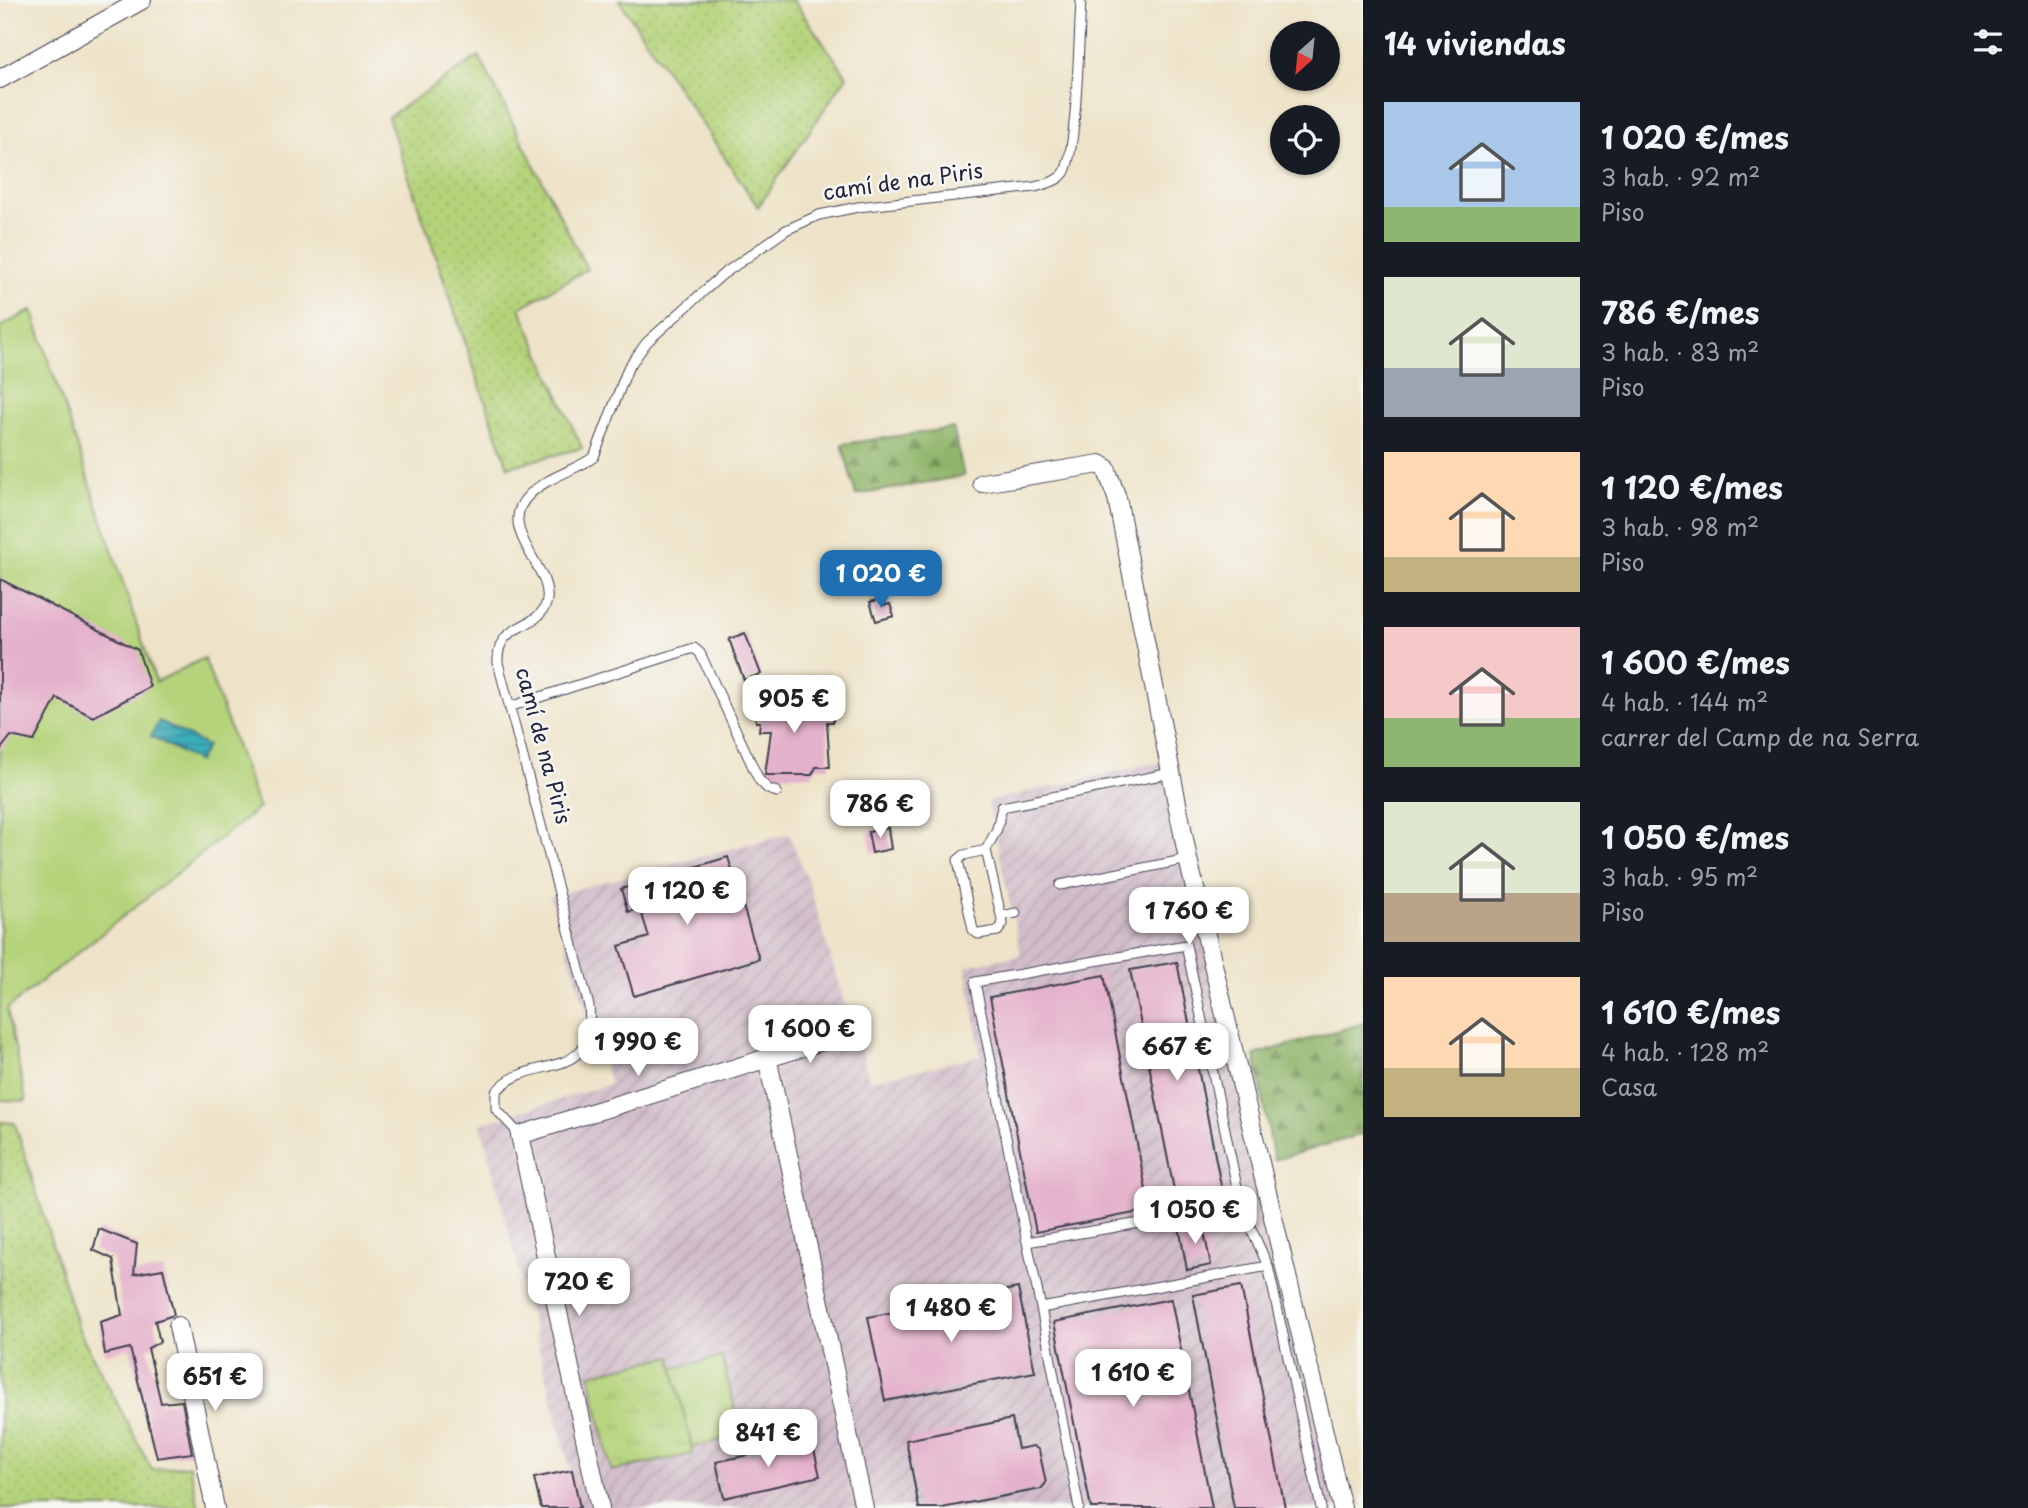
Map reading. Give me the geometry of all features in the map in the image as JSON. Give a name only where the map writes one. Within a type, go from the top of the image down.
[{"type":"street","points":[[0,79],[142,0]]},
{"type":"street","points":[[982,483],[1100,464],[1106,468],[1117,498],[1188,859],[1342,1508]]},
{"type":"street","points":[[600,1508],[520,1135],[842,1035]]},
{"type":"street","points":[[767,1058],[864,1508]]},
{"type":"street","points":[[178,1326],[215,1508]]},
{"type":"lane","name":"camí de na Piris","points":[[520,1135],[496,1109],[496,1092],[509,1080],[564,1063],[584,1048],[591,1030],[589,1006],[500,676],[500,646],[511,630],[543,610],[548,590],[521,535],[518,516],[522,502],[541,485],[594,457],[628,368],[647,342],[723,275],[786,230],[819,215],[858,207],[1035,187],[1052,182],[1064,173],[1072,149],[1081,0]]},
{"type":"lane","points":[[509,707],[694,648],[700,653],[759,780],[768,789],[777,792]]},
{"type":"lane","points":[[986,850],[964,855],[958,860],[973,930],[978,934],[998,932],[1003,924],[986,850],[997,829],[1002,807],[1171,773]]},
{"type":"lane","points":[[1059,885],[1188,859]]},
{"type":"lane","points":[[1002,916],[1016,913]]},
{"type":"lane","points":[[1079,1508],[975,982],[1186,945],[1241,1206],[1268,1266],[1321,1508]]},
{"type":"lane","points":[[1027,1242],[1241,1206]]},
{"type":"lane","points":[[1041,1308],[1268,1266]]},
{"type":"shaded area","points":[[1170,760],[1337,1508],[580,1508],[481,1124],[610,1084],[550,896],[789,834],[808,881],[844,1002],[853,1014],[869,1081],[981,1056],[966,966],[1021,955],[988,801]]},
{"type":"green space","points":[[619,0],[793,0],[847,76],[758,207]]},
{"type":"green space","points":[[479,56],[587,269],[520,308],[582,448],[508,467],[388,117]]},
{"type":"green space","points":[[32,310],[156,682],[204,658],[259,808],[7,1009],[26,1101],[0,1100],[0,327]]},
{"type":"green space","points":[[953,428],[964,476],[856,495],[842,444]]},
{"type":"green space","points":[[1363,1023],[1363,1134],[1274,1160],[1255,1055]]},
{"type":"green space","points":[[0,1122],[15,1123],[78,1328],[152,1470],[189,1465],[199,1508],[0,1508]]},
{"type":"green space","points":[[671,1356],[693,1454],[611,1471],[590,1374]]},
{"type":"green space","points":[[722,1357],[741,1435],[692,1447],[673,1368]]},
{"type":"water","points":[[159,721],[207,746],[198,762],[151,736]]},
{"type":"building","points":[[0,579],[138,650],[150,687],[93,717],[57,698],[34,741],[11,736],[0,750]]},
{"type":"building","points":[[883,599],[885,605],[890,604],[894,616],[876,621],[870,602]]},
{"type":"building","points":[[745,633],[761,674],[744,680],[729,639]]},
{"type":"building","points":[[786,695],[786,705],[815,705],[833,711],[833,722],[827,722],[830,767],[816,767],[812,775],[765,775],[771,731],[759,731],[760,722],[756,722],[752,696]]},
{"type":"building","points":[[888,828],[891,849],[872,853],[868,832]]},
{"type":"building","points":[[728,857],[759,959],[634,996],[619,946],[649,937],[640,908],[628,912],[621,889]]},
{"type":"building","points":[[1177,962],[1223,1196],[1177,1205],[1130,970]]},
{"type":"building","points":[[1104,975],[1150,1210],[1036,1232],[990,997]]},
{"type":"building","points":[[1202,1223],[1211,1265],[1187,1270],[1179,1227]]},
{"type":"building","points":[[99,1229],[137,1244],[134,1274],[163,1269],[174,1315],[155,1321],[160,1342],[148,1348],[161,1403],[182,1401],[192,1453],[157,1458],[130,1348],[105,1354],[100,1322],[122,1315],[113,1259],[93,1250]]},
{"type":"building","points":[[1241,1286],[1285,1508],[1234,1508],[1193,1295]]},
{"type":"building","points":[[1018,1288],[1035,1372],[885,1401],[868,1317]]},
{"type":"building","points":[[1171,1299],[1212,1508],[1091,1508],[1054,1322]]},
{"type":"building","points":[[1012,1419],[1018,1449],[1033,1446],[1039,1450],[1046,1483],[1041,1489],[942,1508],[919,1508],[906,1440]]},
{"type":"building","points":[[812,1441],[820,1476],[724,1498],[716,1462]]},
{"type":"building","points":[[572,1470],[580,1508],[541,1508],[534,1478]]}]
